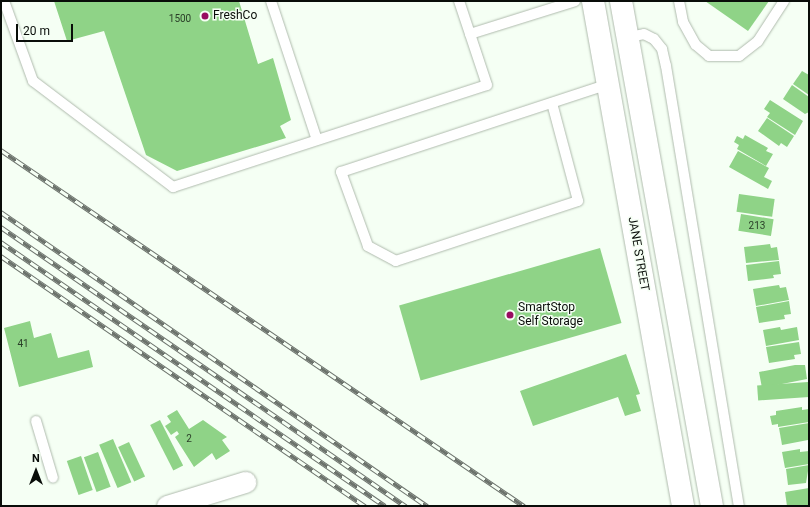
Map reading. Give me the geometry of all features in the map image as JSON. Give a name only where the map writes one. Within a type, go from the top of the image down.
[{"type":"main road","name":"JANE STREET","points":[[593,1],[683,506]]},
{"type":"main road","points":[[621,1],[629,37],[662,220],[712,506]]},
{"type":"street","points":[[167,506],[245,482]]},
{"type":"lane","points":[[4,1],[33,81],[173,187],[487,84],[459,1]]},
{"type":"lane","points":[[271,1],[317,140]]},
{"type":"lane","points":[[470,34],[574,1]]},
{"type":"lane","points":[[679,1],[683,22],[696,45],[709,56],[739,56],[758,41],[784,1]]},
{"type":"lane","points":[[629,37],[644,34],[654,39],[662,49],[666,66],[739,506]]},
{"type":"lane","points":[[552,103],[578,201],[396,261],[368,246],[342,172],[608,84]]},
{"type":"lane","points":[[36,422],[53,478]]},
{"type":"building","points":[[54,1],[239,1],[258,64],[273,58],[291,120],[280,126],[286,138],[177,171],[146,155],[104,31],[67,41]]},
{"type":"building","points":[[705,1],[769,1],[748,31]]},
{"type":"building","points":[[802,71],[809,75],[809,95],[793,84]]},
{"type":"building","points":[[792,85],[809,97],[809,112],[805,114],[783,99]]},
{"type":"building","points":[[770,100],[803,121],[795,135],[767,117],[770,113],[764,109]]},
{"type":"building","points":[[767,118],[794,136],[787,147],[781,143],[779,146],[758,131]]},
{"type":"building","points":[[745,135],[768,148],[766,151],[773,154],[766,166],[737,149],[739,145],[734,142],[737,136],[743,139]]},
{"type":"building","points":[[738,151],[769,168],[764,177],[772,181],[768,189],[729,167]]},
{"type":"building","points":[[739,194],[775,199],[772,217],[736,212]]},
{"type":"building","points":[[741,214],[774,219],[771,236],[738,231]]},
{"type":"building","points":[[770,244],[771,248],[777,247],[779,260],[746,263],[744,247]]},
{"type":"building","name":"SmartStop Self Storage","points":[[600,248],[621,323],[421,381],[399,306]]},
{"type":"building","points":[[779,261],[781,274],[773,275],[774,278],[748,281],[746,265]]},
{"type":"building","points":[[779,285],[780,288],[786,287],[789,300],[756,306],[753,289]]},
{"type":"building","points":[[789,301],[791,314],[784,315],[785,319],[759,323],[756,307]]},
{"type":"building","points":[[30,321],[34,338],[51,333],[58,358],[89,350],[93,367],[19,387],[4,328]]},
{"type":"building","points":[[780,327],[781,330],[797,327],[799,340],[766,346],[763,330]]},
{"type":"building","points":[[799,342],[801,354],[794,355],[795,359],[769,363],[766,347]]},
{"type":"building","points":[[626,354],[640,394],[636,395],[641,411],[625,416],[618,397],[533,426],[520,391]]},
{"type":"building","points":[[795,365],[805,365],[807,379],[762,388],[759,372]]},
{"type":"building","points":[[808,382],[809,397],[758,401],[757,386]]},
{"type":"building","points":[[802,407],[802,410],[809,409],[809,422],[778,427],[778,424],[772,425],[770,416],[776,415],[776,411]]},
{"type":"building","points":[[177,410],[189,429],[203,420],[227,437],[222,440],[230,451],[216,460],[212,453],[194,467],[175,437],[179,434],[177,431],[171,435],[165,426],[171,422],[167,416]]},
{"type":"building","points":[[160,420],[183,465],[173,470],[150,425]]},
{"type":"building","points":[[809,423],[808,440],[782,445],[779,428]]},
{"type":"building","points":[[113,439],[131,482],[118,488],[99,445]]},
{"type":"building","points":[[129,442],[145,476],[134,482],[118,447]]},
{"type":"building","points":[[800,449],[800,452],[809,451],[809,464],[785,468],[782,452]]},
{"type":"building","points":[[98,452],[111,487],[97,492],[84,457]]},
{"type":"building","points":[[81,456],[93,490],[79,495],[67,461]]},
{"type":"building","points":[[809,465],[806,483],[788,485],[786,469]]},
{"type":"building","points":[[809,488],[809,506],[787,506],[785,492]]},
{"type":"railway","points":[[1,150],[524,506]]},
{"type":"railway","points":[[1,212],[427,506]]},
{"type":"railway","points":[[1,227],[406,506]]},
{"type":"railway","points":[[1,242],[385,506]]},
{"type":"railway","points":[[1,256],[365,506]]},
{"type":"place","name":"FreshCo","points":[[205,16]]},
{"type":"place","name":"SmartStop Self Storage","points":[[510,315]]}]
